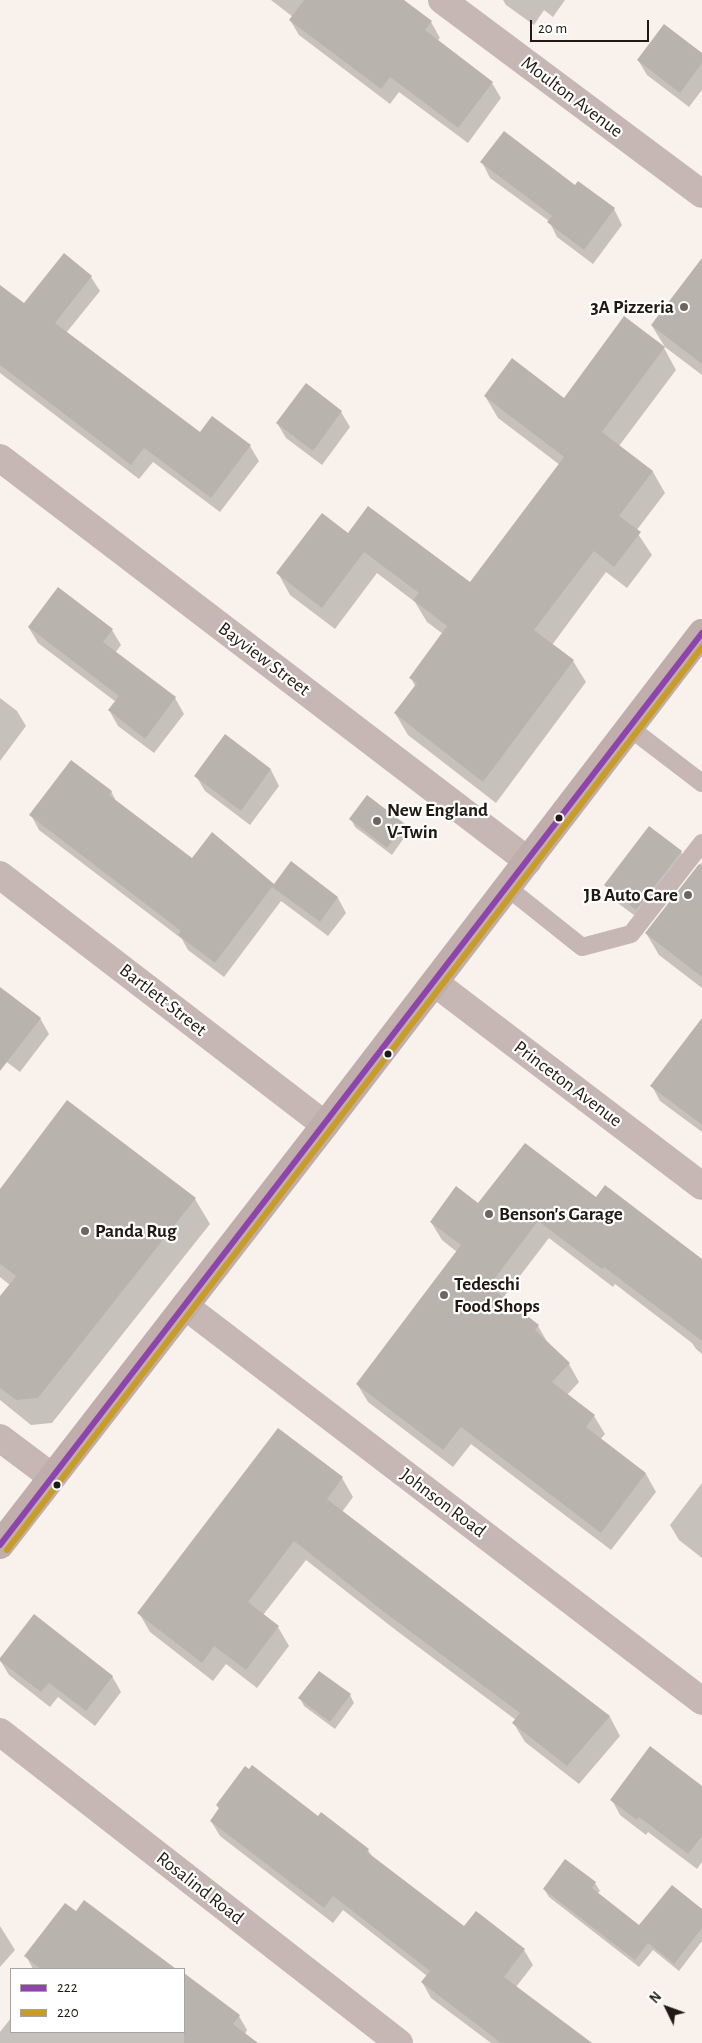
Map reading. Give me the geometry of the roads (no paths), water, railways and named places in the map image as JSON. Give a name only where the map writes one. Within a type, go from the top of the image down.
[{"type":"main road","points":[[0,1545],[325,1126],[702,633]]},
{"type":"street","name":"Moulton Avenue","points":[[442,0],[702,194]]},
{"type":"street","name":"Bayview Street","points":[[0,458],[528,861]]},
{"type":"street","name":"Bartlett Street","points":[[0,875],[325,1126]]},
{"type":"street","name":"Princeton Avenue","points":[[435,983],[702,1186]]},
{"type":"street","name":"Johnson Road","points":[[185,1306],[702,1700]]},
{"type":"street","points":[[0,1438],[52,1477]]},
{"type":"street","name":"Rosalind Road","points":[[0,1732],[399,2043]]},
{"type":"lane","points":[[630,728],[702,783]]},
{"type":"lane","points":[[508,888],[582,947],[631,934],[702,843]]},
{"type":"place","name":"3A Pizzeria","points":[[684,307]]},
{"type":"place","name":"New England V-Twin","points":[[377,821]]},
{"type":"place","name":"JB Auto Care","points":[[688,895]]},
{"type":"place","name":"Benson's Garage","points":[[489,1214]]},
{"type":"place","name":"Panda Rug","points":[[85,1231]]},
{"type":"place","name":"Tedeschi Food Shops","points":[[444,1295]]}]
